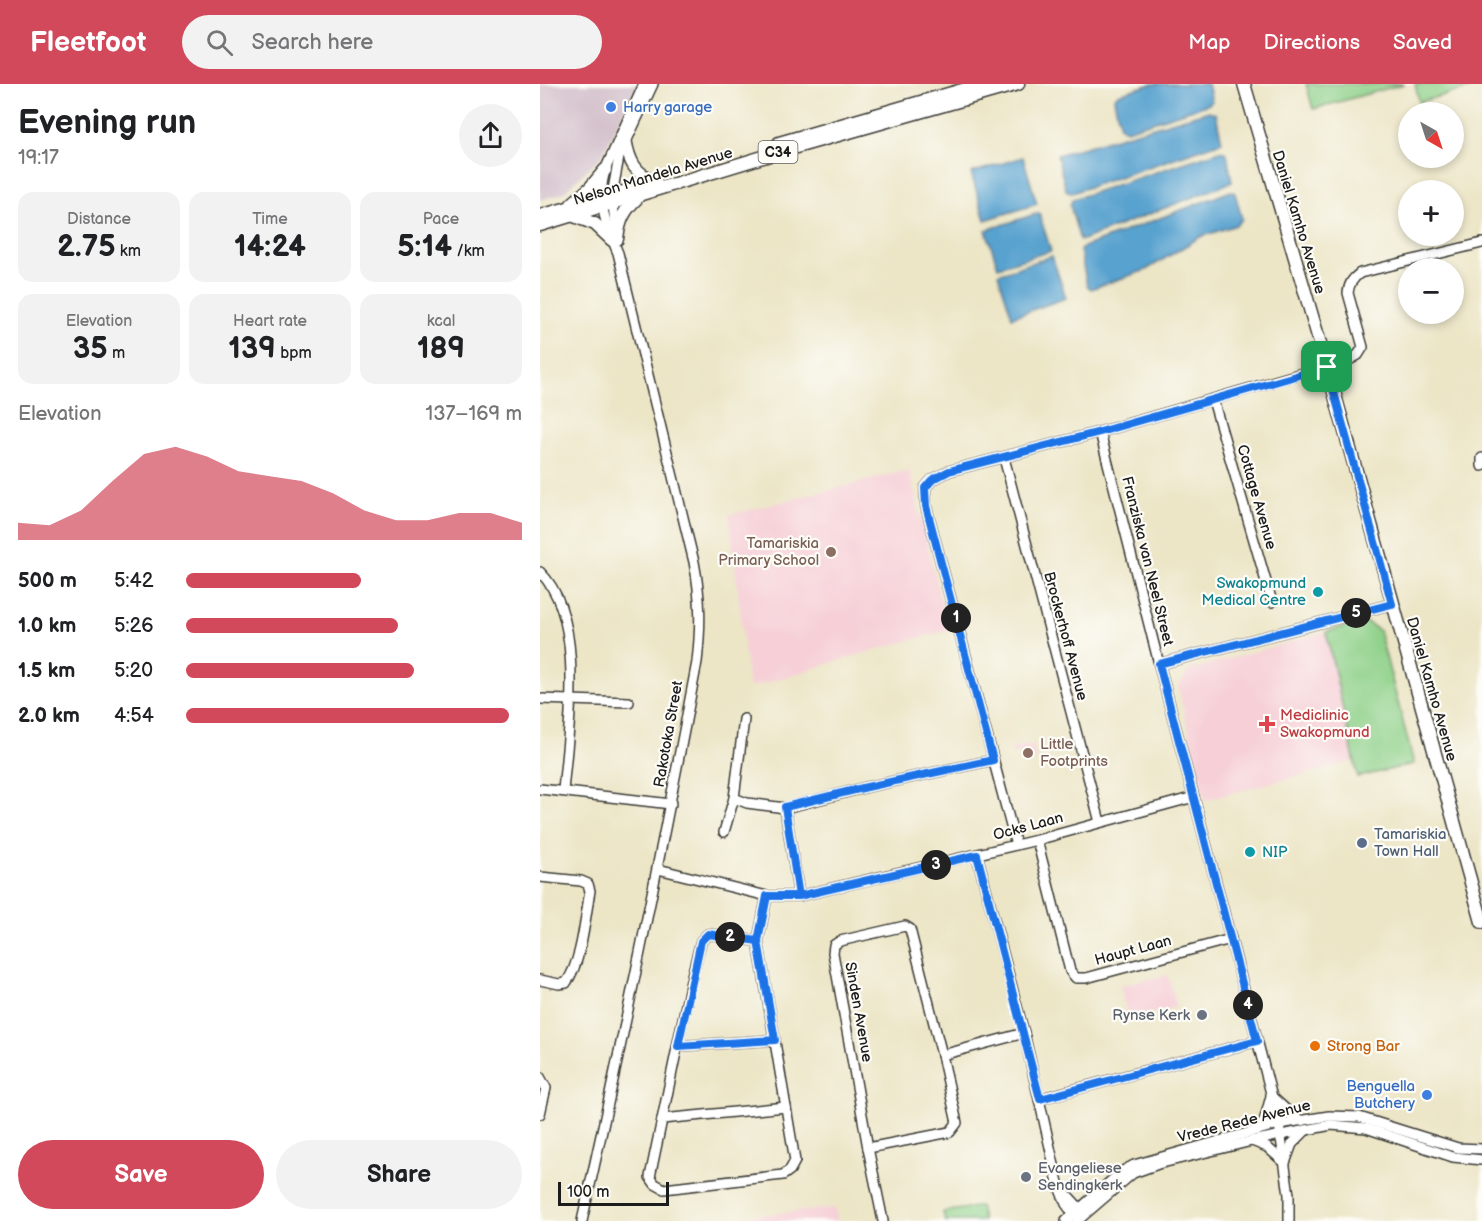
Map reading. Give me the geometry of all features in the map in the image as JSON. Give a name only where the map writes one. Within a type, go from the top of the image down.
[{"type":"main road","name":"Nelson Mandela Avenue","points":[[540,225],[656,182],[809,134],[982,84]]},
{"type":"main road","name":"Nelson Mandela Avenue","points":[[606,201],[640,195],[789,149],[1018,84]]},
{"type":"main road","name":"Daniel Kamho Avenue","points":[[1244,84],[1327,367],[1482,922]]},
{"type":"main road","points":[[626,139],[628,157],[632,166],[640,175],[656,182]]},
{"type":"main road","points":[[605,170],[569,213],[595,224],[615,240],[623,213],[640,195]]},
{"type":"main road","name":"Nelson Mandela Avenue","points":[[540,216],[569,213]]},
{"type":"street","name":"Rakotoka Street","points":[[582,1221],[658,869],[697,662],[701,629],[700,598],[694,562],[601,182],[644,84]]},
{"type":"street","name":"Rakotoka Street","points":[[606,201],[618,157],[653,84]]},
{"type":"street","points":[[1016,845],[926,506],[925,488],[932,480],[949,471],[1100,432],[1352,359],[1361,352],[1363,347],[1348,294],[1348,285],[1354,278],[1360,273],[1482,243]]},
{"type":"street","name":"Cottage Avenue","points":[[1213,400],[1272,602]]},
{"type":"street","name":"Franziska van Neel Street","points":[[1100,432],[1280,1129],[1289,1195],[1289,1221]]},
{"type":"street","name":"Brockerhoff Avenue","points":[[1004,458],[1100,822]]},
{"type":"street","points":[[1482,458],[1482,466]]},
{"type":"street","points":[[540,572],[557,599],[570,640],[570,701],[563,791]]},
{"type":"street","points":[[1159,664],[1392,604]]},
{"type":"street","points":[[540,699],[628,702]]},
{"type":"street","points":[[724,832],[734,798],[744,719]]},
{"type":"street","points":[[734,798],[747,803],[785,807],[993,760]]},
{"type":"street","points":[[540,789],[671,804]]},
{"type":"street","name":"Ocks Laan","points":[[658,869],[767,896],[799,896],[1037,840],[1194,797]]},
{"type":"street","points":[[785,807],[799,896]]},
{"type":"street","name":"Haupt Laan","points":[[1037,840],[1070,971],[1076,978],[1086,978],[1232,939]]},
{"type":"street","points":[[977,855],[1066,1204],[1076,1216]]},
{"type":"street","points":[[540,877],[581,881],[588,884],[590,891],[581,940],[571,976],[566,983],[559,984],[540,980]]},
{"type":"street","points":[[758,941],[708,934],[701,941],[650,1177],[655,1184],[664,1189],[783,1175],[790,1170],[795,1161],[758,941],[767,896]]},
{"type":"street","name":"Sinden Avenue","points":[[868,1148],[950,1132],[957,1123],[910,929],[905,926],[840,942],[834,945],[833,953],[868,1148],[884,1221]]},
{"type":"street","points":[[942,1055],[1024,1033]]},
{"type":"street","points":[[678,1046],[775,1040]]},
{"type":"street","points":[[1040,1099],[1257,1041]]},
{"type":"street","points":[[540,1077],[546,1088],[540,1114]]},
{"type":"street","points":[[1252,1141],[1267,1147],[1285,1163],[1292,1144],[1304,1125],[1271,1096],[1264,1122],[1257,1131]]},
{"type":"street","points":[[662,1119],[786,1107]]},
{"type":"street","name":"Vrede Rede Avenue","points":[[1304,1125],[1329,1116],[1359,1117],[1458,1148],[1482,1149]]},
{"type":"street","name":"Vrede Rede Avenue","points":[[1076,1216],[1121,1172],[1134,1165],[1257,1131],[1304,1125],[1366,1128],[1453,1157],[1482,1160]]},
{"type":"street","name":"Vrede Rede Avenue","points":[[1076,1216],[1133,1173],[1158,1164],[1252,1141],[1280,1129]]},
{"type":"street","points":[[1063,1190],[1080,1197],[1095,1195]]},
{"type":"shaded area","points":[[540,84],[637,84],[602,156],[563,193],[540,200]]},
{"type":"shaded area","name":"Tamariskia Primary School","points":[[909,470],[948,630],[749,688],[729,515]]},
{"type":"shaded area","name":"Mediclinic Swakopmund","points":[[1326,632],[1355,761],[1205,800],[1178,687],[1190,670]]},
{"type":"shaded area","name":"Little Footprints","points":[[1033,744],[1037,760],[1023,764],[1021,752],[1012,754],[1011,749]]},
{"type":"shaded area","points":[[1168,975],[1176,1007],[1128,1019],[1120,986]]},
{"type":"shaded area","points":[[835,1208],[837,1221],[699,1221]]},
{"type":"green space","points":[[1306,84],[1404,84],[1313,109]]},
{"type":"green space","points":[[1415,84],[1482,84],[1482,85],[1419,102]]},
{"type":"green space","points":[[1364,621],[1379,630],[1414,764],[1358,777],[1326,632]]},
{"type":"green space","points":[[980,1206],[983,1221],[945,1221],[943,1212]]},
{"type":"water","points":[[1152,84],[1208,84],[1212,101],[1209,104],[1127,130],[1120,127],[1114,99],[1118,94]]},
{"type":"water","points":[[1209,111],[1216,114],[1222,142],[1072,193],[1066,190],[1057,155]]},
{"type":"water","points":[[1220,151],[1227,153],[1232,182],[1080,241],[1070,205],[1073,199]]},
{"type":"water","points":[[1023,157],[1037,204],[985,220],[971,173]]},
{"type":"water","points":[[1231,191],[1235,193],[1242,219],[1236,225],[1200,237],[1146,270],[1091,289],[1087,286],[1080,250],[1086,246]]},
{"type":"water","points":[[1039,213],[1051,251],[998,267],[986,230]]},
{"type":"water","points":[[1052,256],[1066,298],[1012,317],[998,274]]},
{"type":"place","name":"Harry garage","points":[[611,107]]},
{"type":"place","name":"Tamariskia Primary School","points":[[831,552]]},
{"type":"place","name":"Swakopmund Medical Centre","points":[[1318,592]]},
{"type":"place","name":"Mediclinic Swakopmund","points":[[1267,724]]},
{"type":"place","name":"Little Footprints","points":[[1028,753]]},
{"type":"place","name":"Tamariskia Town Hall","points":[[1362,843]]},
{"type":"place","name":"NIP","points":[[1250,852]]},
{"type":"place","name":"Rynse Kerk","points":[[1202,1015]]},
{"type":"place","name":"Strong Bar","points":[[1315,1046]]},
{"type":"place","name":"Benguella Butchery","points":[[1427,1095]]},
{"type":"place","name":"Evangeliese Sendingkerk","points":[[1026,1177]]},
{"type":"route","points":[[1327,367],[1100,432],[949,471],[932,480],[925,488],[926,506],[993,760],[785,807],[799,896],[767,896],[758,941],[708,934],[705,936],[701,941],[692,976],[678,1046],[775,1040],[758,941],[767,896],[799,896],[977,855],[1040,1099],[1257,1041],[1159,664],[1392,604],[1327,367]]}]
